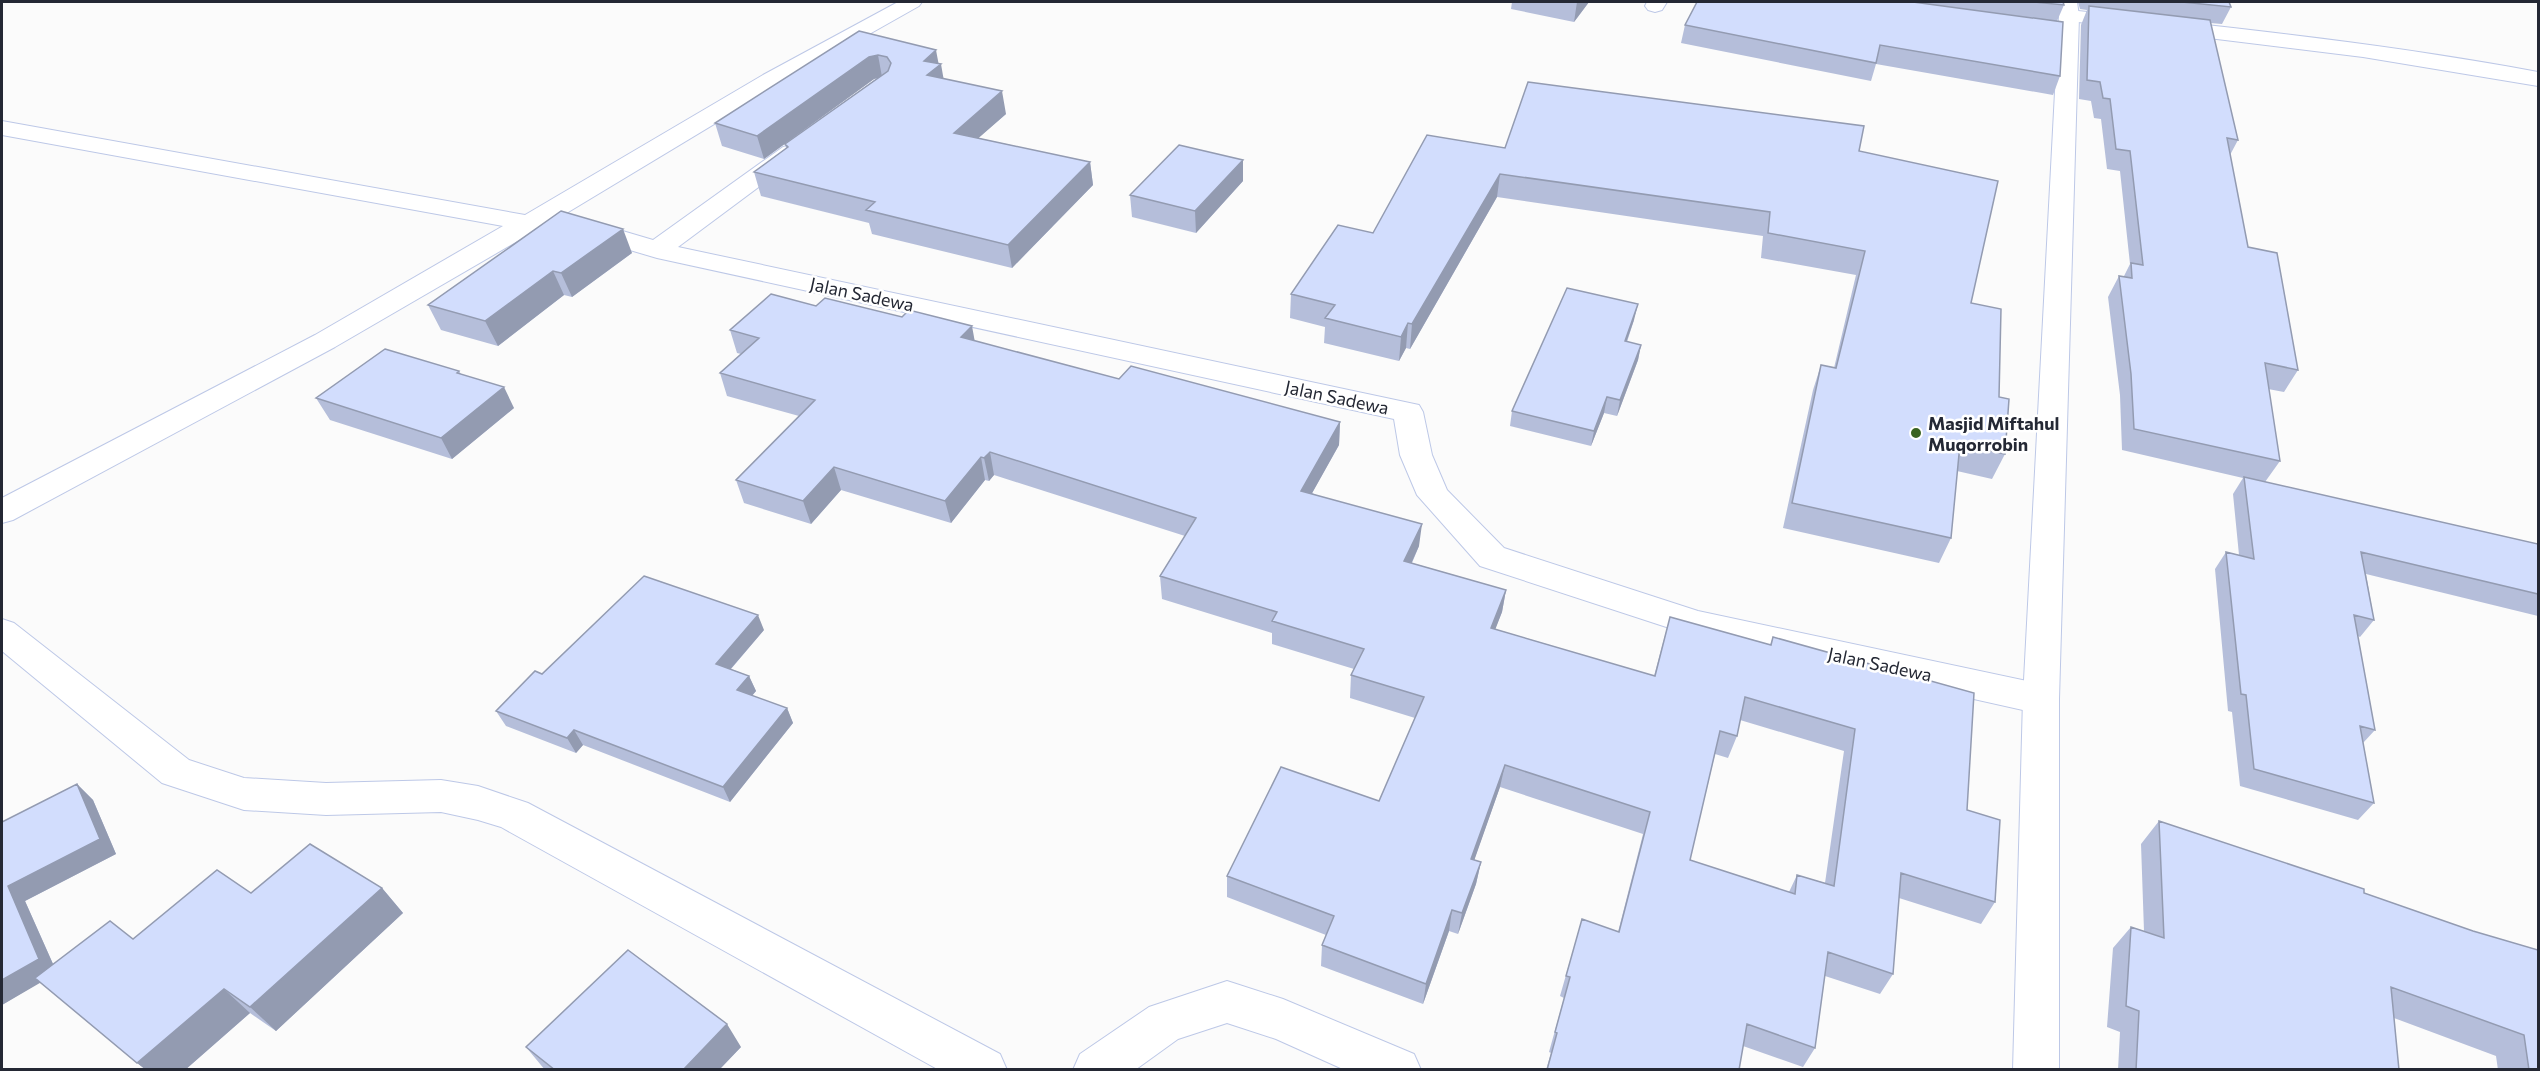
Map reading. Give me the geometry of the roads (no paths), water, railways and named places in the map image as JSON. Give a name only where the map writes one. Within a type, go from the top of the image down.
[{"type":"street","points":[[2,512],[325,341],[771,80],[912,2]]},
{"type":"street","points":[[2036,1070],[2041,699],[2062,20],[2348,47],[2452,62],[2538,79]]},
{"type":"street","name":"Jalan Sadewa","points":[[2,128],[536,219],[657,250],[1408,412],[1416,455],[1433,495],[1492,557],[1697,624],[2041,699]]},
{"type":"street","points":[[657,250],[807,141]]},
{"type":"street","points":[[2,632],[176,772],[244,794],[326,799],[441,796],[478,803],[514,814],[984,1070]]},
{"type":"street","points":[[1096,1070],[1165,1022],[1227,1002],[1282,1020],[1398,1070]]},
{"type":"place","name":"Masjid Miftahul Muqorrobin","points":[[1916,433]]}]
